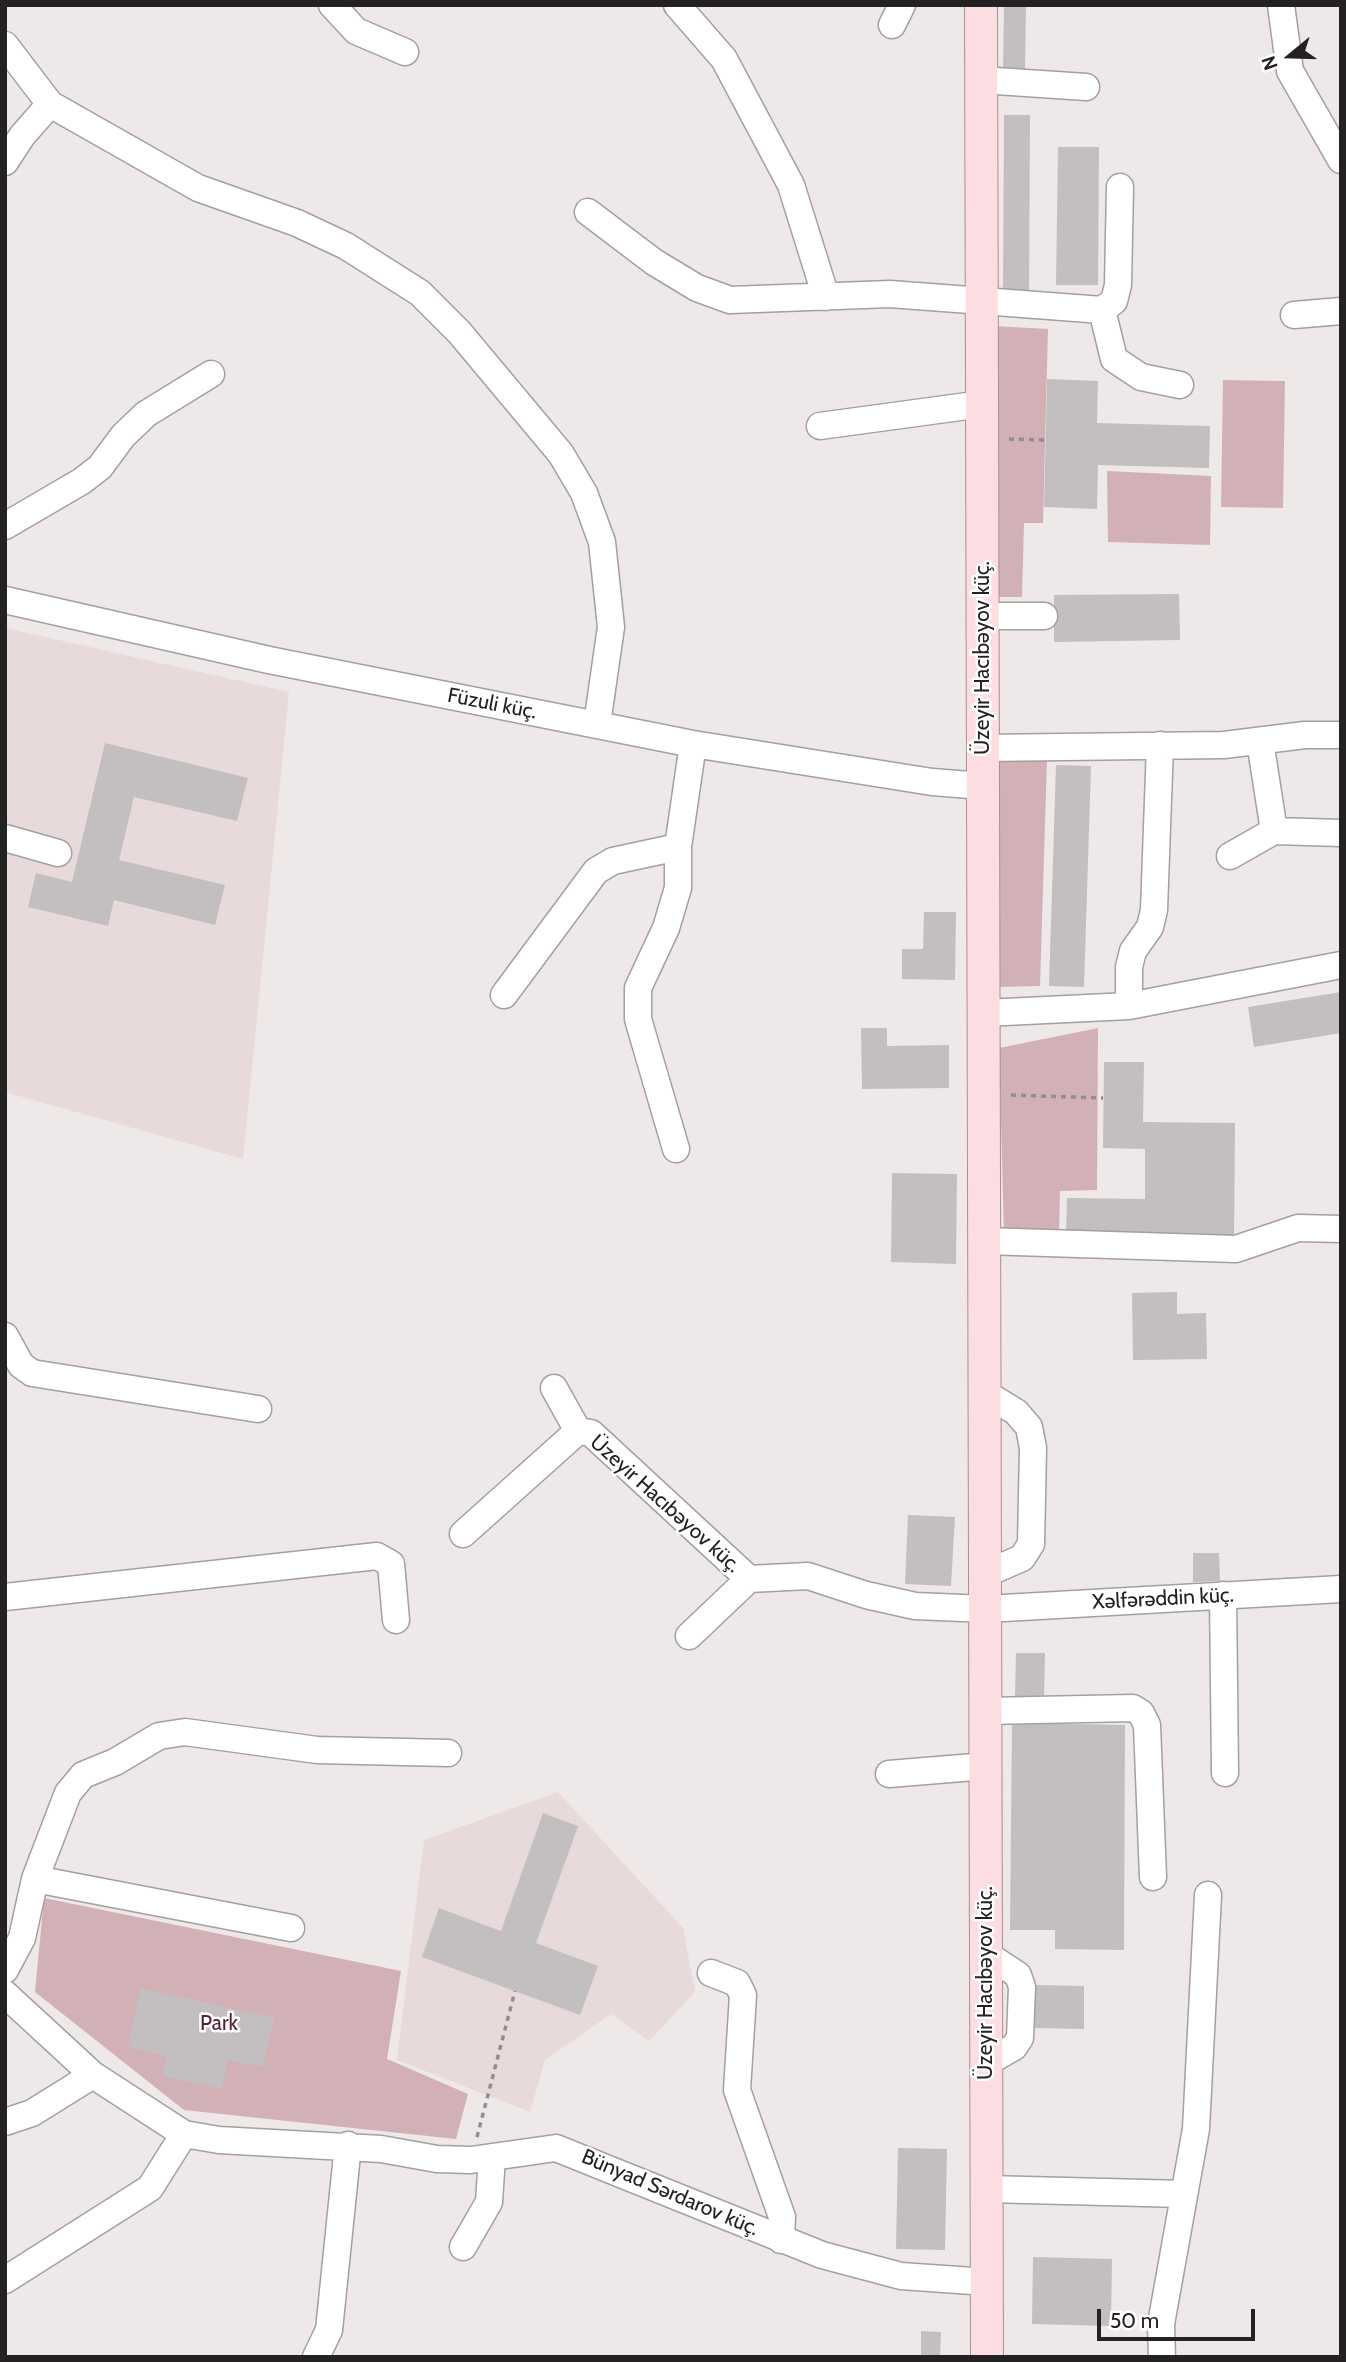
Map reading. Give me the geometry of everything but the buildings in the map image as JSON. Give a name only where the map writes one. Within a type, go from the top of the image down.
[{"type":"main road","name":"Üzeyir Hacıbəyov küç.","points":[[981,5],[988,2357]]},
{"type":"street","points":[[332,5],[356,31],[405,52]]},
{"type":"street","points":[[677,5],[724,60],[791,186],[826,296]]},
{"type":"street","points":[[1281,5],[1290,71],[1341,160]]},
{"type":"street","points":[[5,45],[50,104],[198,188],[297,223],[346,246],[420,293],[459,332],[561,454],[584,493],[602,542],[611,627],[597,724]]},
{"type":"street","points":[[981,80],[1086,87]]},
{"type":"street","points":[[5,162],[22,136],[50,104]]},
{"type":"street","points":[[588,212],[654,262],[697,288],[730,300],[890,294],[1102,310],[1114,301],[1118,285],[1121,187]]},
{"type":"street","points":[[1102,310],[1114,359],[1141,377],[1180,384]]},
{"type":"street","points":[[1294,315],[1341,311]]},
{"type":"street","points":[[5,527],[82,481],[100,467],[123,436],[146,414],[211,374]]},
{"type":"street","points":[[820,426],[982,404]]},
{"type":"street","name":"Füzuli küç.","points":[[5,600],[269,660],[693,744],[914,780],[983,786]]},
{"type":"street","points":[[983,616],[1044,616]]},
{"type":"street","points":[[983,748],[1160,746],[1261,741],[1305,734],[1341,735]]},
{"type":"street","points":[[1261,741],[1274,831]]},
{"type":"street","points":[[676,1149],[638,1019],[638,988],[666,928],[678,888],[678,847],[693,744]]},
{"type":"street","points":[[1129,1006],[1129,967],[1133,951],[1150,927],[1154,910],[1160,746]]},
{"type":"street","points":[[1230,856],[1274,831],[1341,834]]},
{"type":"street","points":[[5,838],[58,853]]},
{"type":"street","points":[[504,995],[596,871],[613,861],[678,847]]},
{"type":"street","points":[[984,1013],[1129,1006],[1341,965]]},
{"type":"street","points":[[985,1241],[1236,1249],[1289,1230],[1341,1229]]},
{"type":"street","points":[[5,1336],[21,1365],[32,1373],[258,1409]]},
{"type":"street","points":[[554,1388],[578,1432]]},
{"type":"street","points":[[985,1393],[1016,1412],[1029,1427],[1033,1448],[1031,1544],[1023,1558],[985,1574]]},
{"type":"street","name":"Üzeyir Hacıbəyov küç.","points":[[463,1534],[578,1432],[591,1433],[749,1579],[808,1576],[866,1595],[915,1606],[986,1609]]},
{"type":"street","points":[[5,1597],[377,1556],[391,1564],[396,1620]]},
{"type":"street","points":[[689,1636],[749,1579]]},
{"type":"street","name":"Xəlfərəddin küç.","points":[[986,1609],[1341,1589]]},
{"type":"street","points":[[1223,1595],[1225,1773]]},
{"type":"street","points":[[986,1711],[1133,1709],[1141,1713],[1147,1725],[1153,1877]]},
{"type":"street","points":[[5,1970],[22,1938],[35,1880],[68,1793],[83,1775],[115,1762],[159,1736],[185,1732],[317,1749],[447,1752]]},
{"type":"street","points":[[889,1774],[986,1766]]},
{"type":"street","points":[[35,1880],[290,1928]]},
{"type":"street","points":[[1162,2357],[1161,2324],[1196,2129],[1208,1895]]},
{"type":"street","points":[[711,1973],[737,1983],[743,1995],[737,2090],[782,2217],[781,2240]]},
{"type":"street","name":"Bünyad Sərdarov küç.","points":[[5,1994],[93,2075],[184,2134],[219,2140],[348,2145],[436,2159],[482,2158],[544,2149],[572,2152],[781,2240],[890,2274],[987,2282]]},
{"type":"street","points":[[5,2122],[32,2113],[93,2075]]},
{"type":"street","points":[[5,2280],[150,2188],[184,2134]]},
{"type":"street","points":[[316,2357],[329,2330],[348,2145]]},
{"type":"street","points":[[463,2247],[489,2202],[482,2158]]},
{"type":"street","points":[[987,2189],[1184,2194]]},
{"type":"path","points":[[982,438],[1045,440]]},
{"type":"path","points":[[984,1094],[1103,1098]]},
{"type":"path","points":[[482,2158],[515,1991]]},
{"type":"shaded area","points":[[5,628],[289,692],[243,1159],[5,1092]]},
{"type":"shaded area","points":[[558,1792],[683,1928],[695,1992],[649,2041],[611,2014],[545,2060],[530,2112],[397,2060],[424,1840]]},
{"type":"green space","points":[[994,326],[1048,329],[1043,523],[1024,523],[1022,597],[995,597]]},
{"type":"green space","points":[[1223,380],[1285,381],[1283,508],[1221,507]]},
{"type":"green space","points":[[1107,471],[1211,476],[1210,545],[1108,542]]},
{"type":"green space","points":[[1047,759],[1040,986],[998,987],[997,760]]},
{"type":"green space","points":[[1098,1028],[1097,1190],[1060,1191],[1059,1237],[1004,1235],[999,1048]]},
{"type":"green space","name":"Park","points":[[44,1898],[401,1971],[387,2059],[468,2094],[456,2139],[184,2110],[35,1992]]}]
